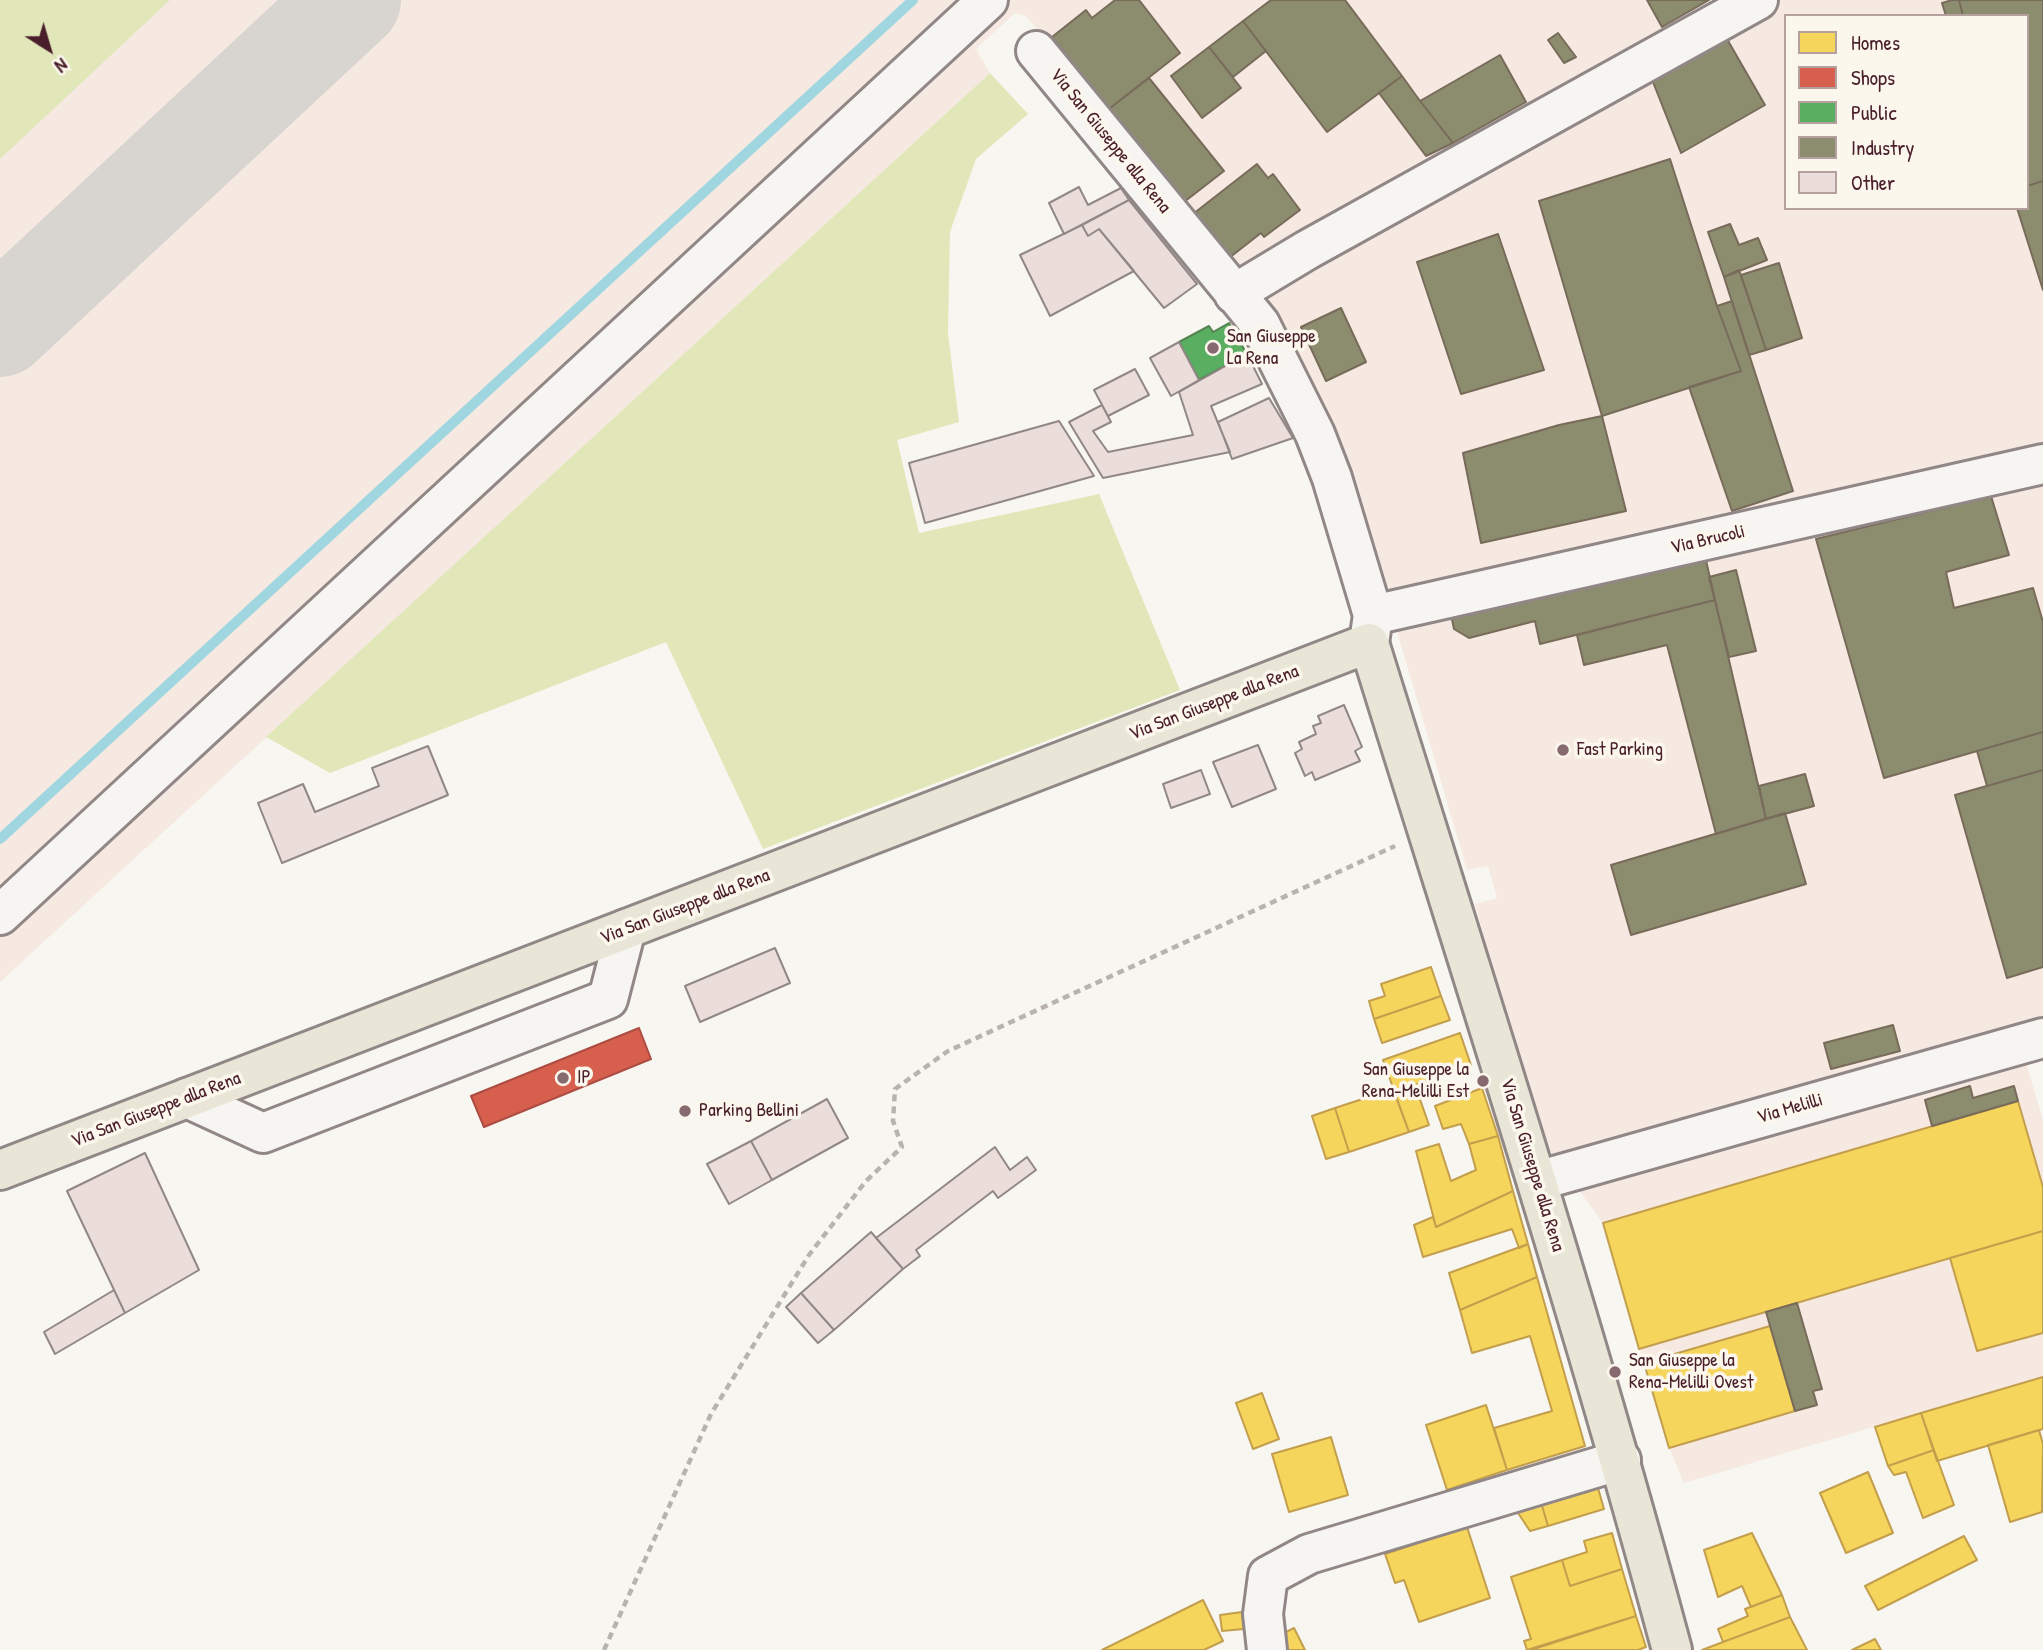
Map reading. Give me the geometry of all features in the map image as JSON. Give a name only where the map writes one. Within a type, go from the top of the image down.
[{"type":"main road","name":"Via San Giuseppe alla Rena","points":[[0,1170],[626,929],[1371,629],[1427,831],[1538,1181],[1621,1460],[1672,1650]]},
{"type":"street","points":[[0,915],[988,0]]},
{"type":"street","points":[[1234,294],[1319,243],[1758,0]]},
{"type":"street","name":"Via San Giuseppe alla Rena","points":[[1036,51],[1260,324],[1315,434],[1332,478],[1371,629]]},
{"type":"street","name":"Via Brucoli","points":[[1371,629],[2043,464]]},
{"type":"street","points":[[187,1098],[262,1133],[288,1123],[608,999],[626,929]]},
{"type":"street","name":"Via Melilli","points":[[1538,1181],[2042,1041]]},
{"type":"street","points":[[1267,1650],[1263,1614],[1268,1576],[1309,1554],[1621,1460]]},
{"type":"path","points":[[604,1650],[710,1414],[809,1255],[866,1181],[902,1147],[893,1121],[895,1089],[948,1051],[1427,831]]},
{"type":"shaded area","points":[[0,0],[2043,0],[2043,1058],[2026,1063],[2043,1120],[2043,1377],[1684,1483],[1669,1448],[1603,1223],[1538,1135],[1475,904],[1497,898],[1488,866],[1467,870],[1347,461],[1267,307],[1026,16],[1015,13],[976,49],[990,73],[0,982]]},
{"type":"green space","points":[[0,0],[170,0],[0,159]]},
{"type":"green space","points":[[990,73],[1028,114],[976,159],[950,232],[948,333],[959,422],[897,440],[919,533],[1099,494],[1180,690],[763,849],[666,642],[330,773],[266,737]]},
{"type":"building: Homes","points":[[1431,967],[1441,996],[1374,1019],[1369,1001],[1385,996],[1381,984]]},
{"type":"building: Homes","points":[[1441,996],[1450,1020],[1382,1043],[1374,1019]]},
{"type":"building: Homes","points":[[1460,1033],[1471,1065],[1415,1085],[1429,1125],[1409,1132],[1383,1060]]},
{"type":"building: Homes","points":[[1482,1088],[1498,1136],[1469,1144],[1461,1124],[1443,1129],[1435,1106]]},
{"type":"building: Homes","points":[[1393,1089],[1409,1132],[1349,1152],[1335,1108]]},
{"type":"building: Homes","points":[[2018,1101],[2043,1187],[2043,1231],[1639,1349],[1603,1223]]},
{"type":"building: Homes","points":[[1335,1108],[1349,1152],[1326,1159],[1312,1116]]},
{"type":"building: Homes","points":[[1498,1136],[1513,1191],[1436,1227],[1416,1151],[1439,1144],[1451,1181],[1476,1170],[1469,1144]]},
{"type":"building: Homes","points":[[1513,1191],[1528,1244],[1519,1248],[1512,1229],[1423,1257],[1414,1225],[1433,1217],[1436,1227]]},
{"type":"building: Homes","points":[[2043,1231],[2043,1333],[1977,1351],[1950,1258]]},
{"type":"building: Homes","points":[[1528,1244],[1537,1277],[1460,1310],[1449,1273]]},
{"type":"building: Homes","points":[[1537,1277],[1585,1446],[1507,1470],[1494,1428],[1552,1411],[1530,1336],[1472,1353],[1460,1310]]},
{"type":"building: Homes","points":[[1770,1326],[1795,1411],[1669,1448],[1644,1363]]},
{"type":"building: Homes","points":[[2043,1377],[2043,1429],[1937,1461],[1921,1413]]},
{"type":"building: Homes","points":[[1262,1393],[1279,1439],[1253,1449],[1236,1403]]},
{"type":"building: Homes","points":[[1486,1405],[1507,1470],[1447,1490],[1426,1425]]},
{"type":"building: Homes","points":[[1921,1413],[1934,1450],[1888,1466],[1875,1427]]},
{"type":"building: Homes","points":[[2039,1430],[2043,1444],[2042,1512],[2010,1522],[1988,1445]]},
{"type":"building: Homes","points":[[1331,1437],[1348,1495],[1289,1512],[1272,1454]]},
{"type":"building: Homes","points":[[1934,1450],[1954,1505],[1923,1518],[1906,1472],[1894,1475],[1888,1466]]},
{"type":"building: Homes","points":[[1868,1472],[1893,1533],[1846,1553],[1820,1493]]},
{"type":"building: Homes","points":[[1596,1481],[1604,1509],[1548,1526],[1540,1499]]},
{"type":"building: Homes","points":[[1540,1499],[1548,1526],[1530,1531],[1514,1507]]},
{"type":"building: Homes","points":[[1467,1527],[1490,1598],[1419,1622],[1404,1580],[1395,1583],[1385,1554]]},
{"type":"building: Homes","points":[[1612,1533],[1622,1569],[1570,1586],[1562,1560],[1587,1552],[1584,1541]]},
{"type":"building: Homes","points":[[1752,1533],[1782,1595],[1751,1607],[1742,1586],[1718,1597],[1704,1550]]},
{"type":"building: Homes","points":[[1964,1536],[1977,1560],[1878,1610],[1865,1586]]},
{"type":"building: Homes","points":[[1562,1560],[1570,1586],[1622,1569],[1636,1616],[1527,1650],[1524,1641],[1531,1639],[1511,1577]]},
{"type":"building: Homes","points":[[1782,1595],[1790,1617],[1723,1642],[1718,1629],[1748,1616],[1745,1609]]},
{"type":"building: Homes","points":[[1203,1600],[1223,1641],[1204,1650],[1102,1650]]},
{"type":"building: Homes","points":[[1242,1612],[1244,1629],[1222,1631],[1220,1615]]},
{"type":"building: Homes","points":[[1636,1616],[1646,1647],[1638,1650],[1531,1650]]},
{"type":"building: Homes","points":[[1790,1617],[1807,1650],[1702,1650],[1723,1642]]},
{"type":"building: Homes","points":[[1294,1628],[1305,1650],[1281,1650],[1280,1635]]},
{"type":"building: Homes","points":[[1875,1639],[1881,1650],[1852,1650]]},
{"type":"building: Shops","points":[[639,1028],[651,1059],[484,1127],[471,1096]]},
{"type":"building: Public","name":"San Giuseppe La Rena","points":[[1229,323],[1247,354],[1199,380],[1179,342],[1209,326],[1213,332]]},
{"type":"building: Industry","points":[[1115,0],[1139,0],[1180,53],[1109,109],[1052,37],[1086,10],[1092,18]]},
{"type":"building: Industry","points":[[1271,0],[1345,0],[1402,76],[1327,132],[1243,21]]},
{"type":"building: Industry","points":[[1647,0],[1709,0],[1662,27]]},
{"type":"building: Industry","points":[[1959,0],[1962,14],[1945,14],[1942,3]]},
{"type":"building: Industry","points":[[1959,0],[2043,0],[2043,181],[2029,185],[2029,14],[1962,14]]},
{"type":"building: Industry","points":[[1243,21],[1266,51],[1233,77],[1209,47]]},
{"type":"building: Industry","points":[[1558,33],[1576,57],[1564,63],[1548,40]]},
{"type":"building: Industry","points":[[1727,39],[1765,105],[1681,153],[1653,82]]},
{"type":"building: Industry","points":[[1209,47],[1241,88],[1202,118],[1171,76]]},
{"type":"building: Industry","points":[[1500,55],[1526,102],[1453,143],[1420,101]]},
{"type":"building: Industry","points":[[1402,76],[1453,143],[1426,156],[1379,93]]},
{"type":"building: Industry","points":[[1149,78],[1224,171],[1184,202],[1109,109]]},
{"type":"building: Industry","points":[[1670,159],[1717,306],[1741,371],[1602,416],[1539,201]]},
{"type":"building: Industry","points":[[1257,164],[1268,178],[1273,174],[1300,210],[1264,237],[1261,233],[1229,258],[1193,214]]},
{"type":"building: Industry","points":[[2043,181],[2043,290],[2018,210],[2029,210],[2029,185]]},
{"type":"building: Industry","points":[[1730,224],[1739,245],[1758,238],[1767,260],[1724,277],[1708,232]]},
{"type":"building: Industry","points":[[1498,234],[1544,370],[1461,394],[1417,262]]},
{"type":"building: Industry","points":[[1779,263],[1802,338],[1766,350],[1741,275]]},
{"type":"building: Industry","points":[[1739,270],[1766,350],[1749,355],[1724,277]]},
{"type":"building: Industry","points":[[1732,301],[1793,491],[1732,511],[1689,387],[1741,371],[1717,306]]},
{"type":"building: Industry","points":[[1341,308],[1366,362],[1326,381],[1301,327]]},
{"type":"building: Industry","points":[[1602,416],[1626,511],[1481,543],[1463,453],[1559,425]]},
{"type":"building: Industry","points":[[1991,496],[2009,555],[1946,572],[1954,608],[2033,588],[2043,622],[2043,732],[1884,778],[1816,539]]},
{"type":"building: Industry","points":[[1705,556],[1715,600],[1540,644],[1535,621],[1469,638],[1454,629],[1450,610]]},
{"type":"building: Industry","points":[[1736,570],[1756,651],[1729,657],[1709,577]]},
{"type":"building: Industry","points":[[1715,600],[1766,819],[1716,834],[1667,645],[1584,665],[1577,635]]},
{"type":"building: Industry","points":[[2043,732],[2043,770],[1987,786],[1977,751]]},
{"type":"building: Industry","points":[[2043,770],[2043,967],[2007,978],[1955,795]]},
{"type":"building: Industry","points":[[1805,774],[1814,806],[1766,819],[1759,786]]},
{"type":"building: Industry","points":[[1785,813],[1806,884],[1631,935],[1611,865]]},
{"type":"building: Industry","points":[[1893,1025],[1900,1051],[1831,1069],[1824,1043]]},
{"type":"building: Industry","points":[[1970,1086],[1973,1098],[2014,1086],[2018,1101],[1932,1126],[1925,1100]]},
{"type":"building: Industry","points":[[1797,1303],[1822,1389],[1813,1391],[1817,1405],[1795,1411],[1766,1312]]},
{"type":"building: Other","points":[[1079,187],[1088,205],[1121,188],[1129,200],[1064,234],[1049,203]]},
{"type":"building: Other","points":[[1129,200],[1197,284],[1164,308],[1099,229],[1088,236],[1082,225]]},
{"type":"building: Other","points":[[1082,225],[1088,236],[1099,229],[1134,271],[1050,316],[1020,255]]},
{"type":"building: Other","points":[[1179,342],[1199,380],[1171,396],[1150,358]]},
{"type":"building: Other","points":[[1247,354],[1262,384],[1211,406],[1230,452],[1103,478],[1069,422],[1102,405],[1111,422],[1093,431],[1108,452],[1193,435],[1179,392]]},
{"type":"building: Other","points":[[1135,369],[1149,395],[1108,416],[1094,390]]},
{"type":"building: Other","points":[[1269,398],[1293,438],[1232,459],[1218,422]]},
{"type":"building: Other","points":[[1059,421],[1094,476],[925,523],[909,463]]},
{"type":"building: Other","points":[[1344,705],[1362,747],[1355,751],[1360,761],[1315,780],[1312,772],[1305,776],[1295,753],[1302,749],[1299,742],[1316,734],[1313,726],[1321,723],[1318,716]]},
{"type":"building: Other","points":[[1258,745],[1276,789],[1232,807],[1213,762]]},
{"type":"building: Other","points":[[428,746],[448,795],[282,863],[258,803],[303,784],[315,812],[379,786],[372,768]]},
{"type":"building: Other","points":[[1201,770],[1210,794],[1171,808],[1163,784]]},
{"type":"building: Other","points":[[775,948],[790,983],[700,1022],[685,986]]},
{"type":"building: Other","points":[[827,1099],[848,1138],[772,1180],[751,1141]]},
{"type":"building: Other","points":[[751,1141],[772,1180],[729,1204],[707,1164]]},
{"type":"building: Other","points":[[995,1147],[1010,1170],[1027,1157],[1036,1170],[998,1198],[993,1191],[916,1250],[920,1256],[903,1269],[876,1238]]},
{"type":"building: Other","points":[[145,1153],[199,1270],[125,1313],[67,1191]]},
{"type":"building: Other","points":[[871,1232],[903,1269],[834,1330],[801,1293]]},
{"type":"building: Other","points":[[114,1290],[125,1313],[55,1354],[44,1332]]},
{"type":"building: Other","points":[[801,1293],[834,1330],[818,1343],[786,1307]]},
{"type":"waterway","points":[[0,839],[913,0]]},
{"type":"taxiway","points":[[0,327],[351,0]]},
{"type":"place","name":"San Giuseppe La Rena","points":[[1213,348]]},
{"type":"place","name":"Fast Parking","points":[[1563,750]]},
{"type":"place","name":"IP","points":[[563,1078]]},
{"type":"place","name":"San Giuseppe la Rena-Melilli Est","points":[[1483,1081]]},
{"type":"place","name":"Parking Bellini","points":[[685,1111]]},
{"type":"place","name":"San Giuseppe la Rena-Melilli Ovest","points":[[1615,1372]]}]
